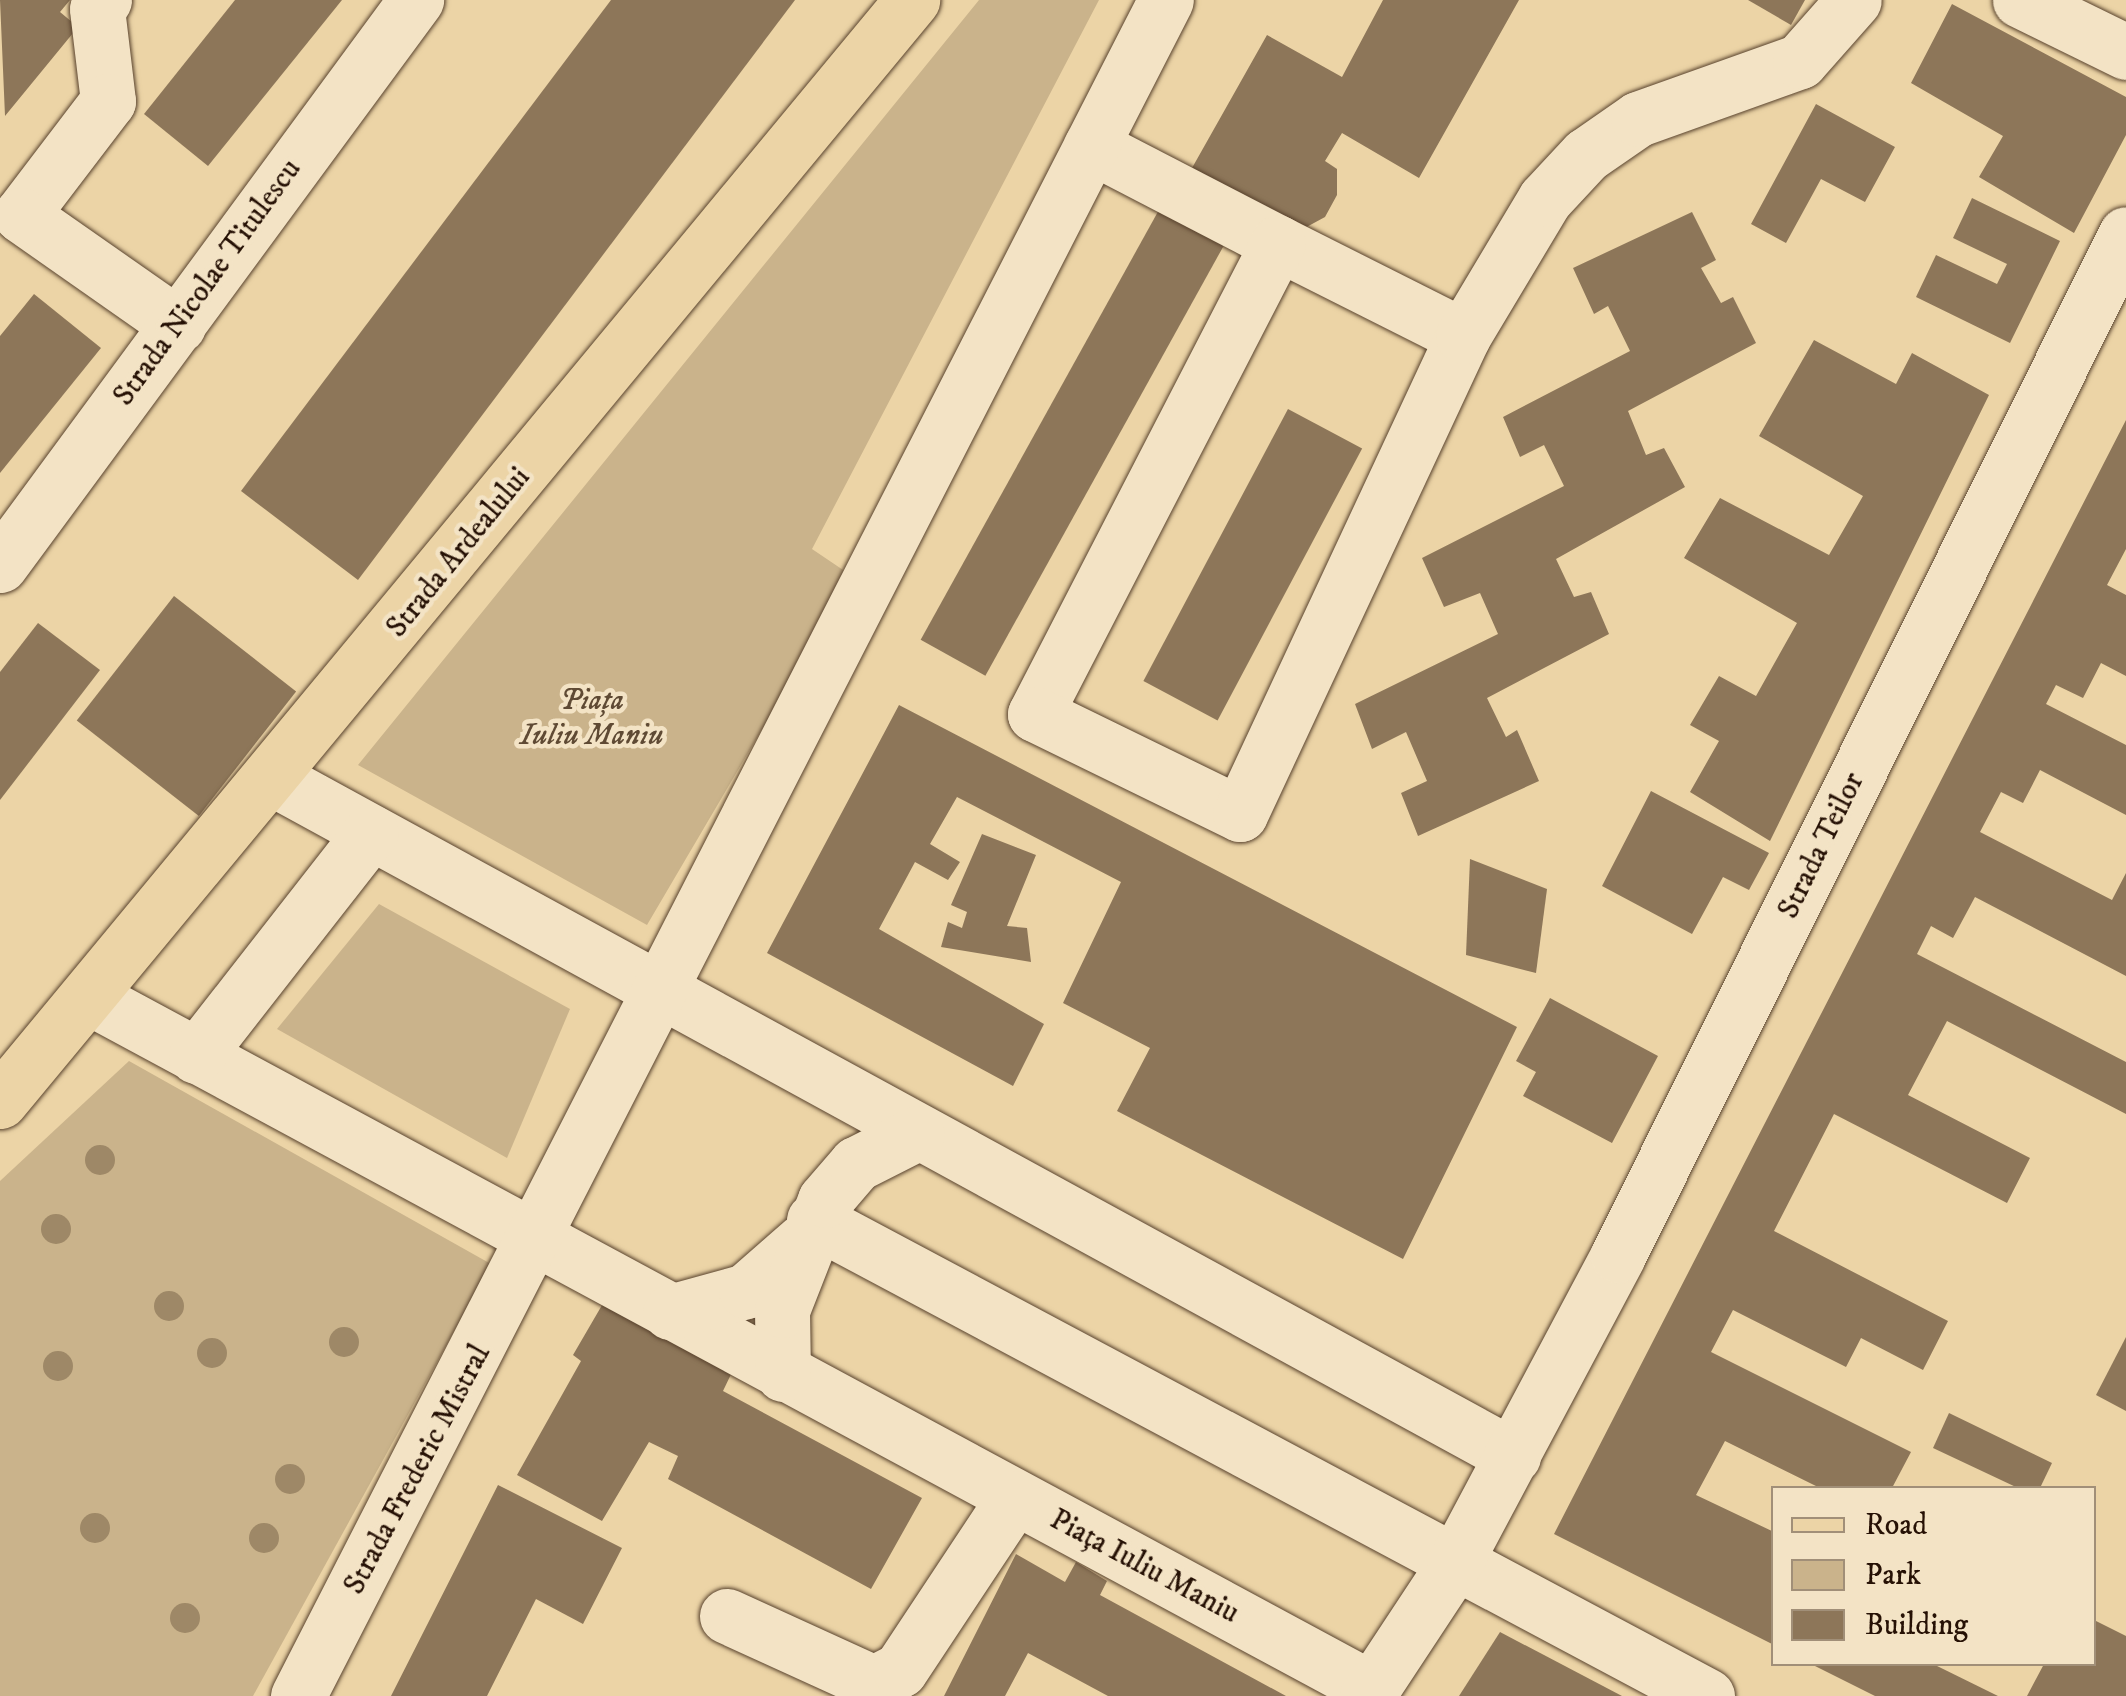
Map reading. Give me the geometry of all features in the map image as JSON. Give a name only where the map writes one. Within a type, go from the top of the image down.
[{"type":"main road","name":"Strada Ardealului","points":[[0,1101],[274,779],[912,0]]},
{"type":"street","points":[[104,0],[98,10],[108,101],[21,216],[178,325]]},
{"type":"street","name":"Strada Nicolae Titulescu","points":[[0,565],[416,0]]},
{"type":"street","points":[[537,1243],[657,991],[1166,0]]},
{"type":"street","points":[[1278,243],[1035,714],[1240,814],[1463,336],[1523,230],[1586,155],[1638,119],[1800,61],[1854,0]]},
{"type":"street","points":[[2020,0],[2126,52]]},
{"type":"street","points":[[1091,146],[1463,336]]},
{"type":"street","name":"Strada Teilor","points":[[1514,1456],[2126,234]]},
{"type":"street","points":[[274,779],[1514,1456]]},
{"type":"street","points":[[196,1056],[370,832]]},
{"type":"street","name":"Piața Iuliu Maniu","points":[[89,997],[1369,1693],[1454,1564],[1514,1456]]},
{"type":"street","points":[[783,1374],[782,1310],[814,1220],[828,1142],[809,1074]]},
{"type":"street","points":[[670,1312],[746,1291],[814,1220],[868,1155],[917,1133]]},
{"type":"street","points":[[814,1220],[1706,1696]]},
{"type":"street","name":"Strada Frederic Mistral","points":[[298,1696],[537,1243]]},
{"type":"street","points":[[728,1616],[874,1683],[900,1670],[1014,1498]]},
{"type":"green space","name":"Piața Iuliu Maniu","points":[[979,0],[1099,0],[812,549],[852,576],[647,925],[358,765]]},
{"type":"green space","points":[[379,904],[570,1009],[507,1158],[277,1029]]},
{"type":"green space","points":[[129,1061],[491,1264],[253,1696],[0,1696],[0,1181]]},
{"type":"building","points":[[0,0],[70,0],[60,12],[78,27],[5,116]]},
{"type":"building","points":[[235,0],[342,0],[208,166],[144,114]]},
{"type":"building","points":[[611,0],[795,0],[358,580],[241,491]]},
{"type":"building","points":[[1383,0],[1519,0],[1419,178],[1342,133],[1325,161],[1337,169],[1337,195],[1325,217],[1301,230],[1192,168],[1267,35],[1342,77]]},
{"type":"building","points":[[1748,0],[1805,0],[1791,25]]},
{"type":"building","points":[[1952,4],[2126,97],[2126,135],[2074,233],[1979,177],[2003,136],[1911,83]]},
{"type":"building","points":[[1816,104],[1895,147],[1865,202],[1821,179],[1786,243],[1751,224]]},
{"type":"building","points":[[1972,198],[2060,241],[2010,343],[1916,297],[1936,255],[1997,284],[2007,264],[1953,238]]},
{"type":"building","points":[[1165,199],[1230,235],[985,676],[921,640]]},
{"type":"building","points":[[1692,212],[1716,260],[1701,268],[1721,303],[1733,297],[1756,343],[1628,411],[1646,455],[1664,448],[1685,487],[1556,559],[1574,597],[1591,592],[1609,634],[1487,698],[1506,737],[1517,730],[1539,781],[1418,836],[1401,793],[1427,781],[1406,732],[1372,749],[1355,704],[1498,634],[1480,593],[1444,607],[1422,558],[1564,486],[1544,445],[1520,457],[1503,417],[1630,351],[1608,306],[1594,314],[1573,268]]},
{"type":"building","points":[[34,294],[101,348],[0,473],[0,336]]},
{"type":"building","points":[[1814,340],[1896,384],[1912,353],[1989,395],[1770,841],[1690,792],[1719,741],[1690,725],[1719,676],[1756,696],[1797,623],[1684,558],[1720,498],[1829,555],[1863,496],[1759,436]]},
{"type":"building","points":[[1288,409],[1362,448],[1218,720],[1143,681]]},
{"type":"building","points":[[2126,420],[2126,549],[2107,585],[2126,595],[2126,676],[2101,663],[2083,698],[2056,685],[2046,704],[2126,745],[2126,815],[2040,770],[2023,803],[2001,792],[1980,832],[2112,900],[2126,873],[2126,976],[1975,897],[1953,938],[1931,926],[1917,954],[2126,1062],[2126,1114],[1947,1021],[1908,1095],[2030,1158],[2007,1203],[1834,1114],[1774,1231],[1948,1321],[1923,1370],[1861,1338],[1846,1367],[1733,1310],[1711,1352],[1911,1452],[1893,1486],[1816,1486],[1725,1441],[1696,1495],[1771,1531],[1771,1643],[1554,1534]]},
{"type":"building","points":[[174,596],[296,691],[199,816],[77,721]]},
{"type":"building","points":[[38,623],[100,670],[0,800],[0,672]]},
{"type":"building","points":[[899,705],[1517,1027],[1403,1259],[1117,1111],[1150,1048],[1063,1003],[1121,882],[957,797],[930,844],[960,862],[948,880],[915,862],[879,929],[1044,1024],[1013,1086],[767,953]]},
{"type":"building","points":[[1651,791],[1769,853],[1749,890],[1723,877],[1692,934],[1602,886]]},
{"type":"building","points":[[982,834],[1036,855],[1007,926],[1027,928],[1031,962],[941,947],[948,922],[962,928],[967,912],[951,905]]},
{"type":"building","points":[[1470,859],[1547,889],[1536,973],[1466,955]]},
{"type":"building","points":[[1550,998],[1658,1056],[1612,1143],[1523,1096],[1536,1072],[1516,1061]]},
{"type":"building","points":[[605,1300],[734,1368],[723,1391],[922,1498],[871,1589],[668,1479],[678,1456],[649,1442],[602,1521],[517,1475],[581,1361],[573,1355]]},
{"type":"building","points":[[2126,1337],[2126,1411],[2096,1395]]},
{"type":"building","points":[[1949,1413],[2052,1463],[2041,1486],[2014,1486],[1933,1448]]},
{"type":"building","points":[[498,1485],[622,1548],[583,1624],[536,1599],[487,1696],[391,1696]]},
{"type":"building","points":[[1016,1554],[1065,1582],[1076,1562],[1107,1581],[1100,1595],[1286,1696],[1108,1696],[1028,1653],[1005,1696],[944,1696]]},
{"type":"building","points":[[2096,1621],[2126,1636],[2126,1696],[2027,1696],[2043,1666],[2096,1666]]},
{"type":"building","points":[[1500,1632],[1622,1696],[1459,1696]]},
{"type":"building","points":[[1815,1666],[1937,1666],[1998,1696],[1875,1696]]}]
